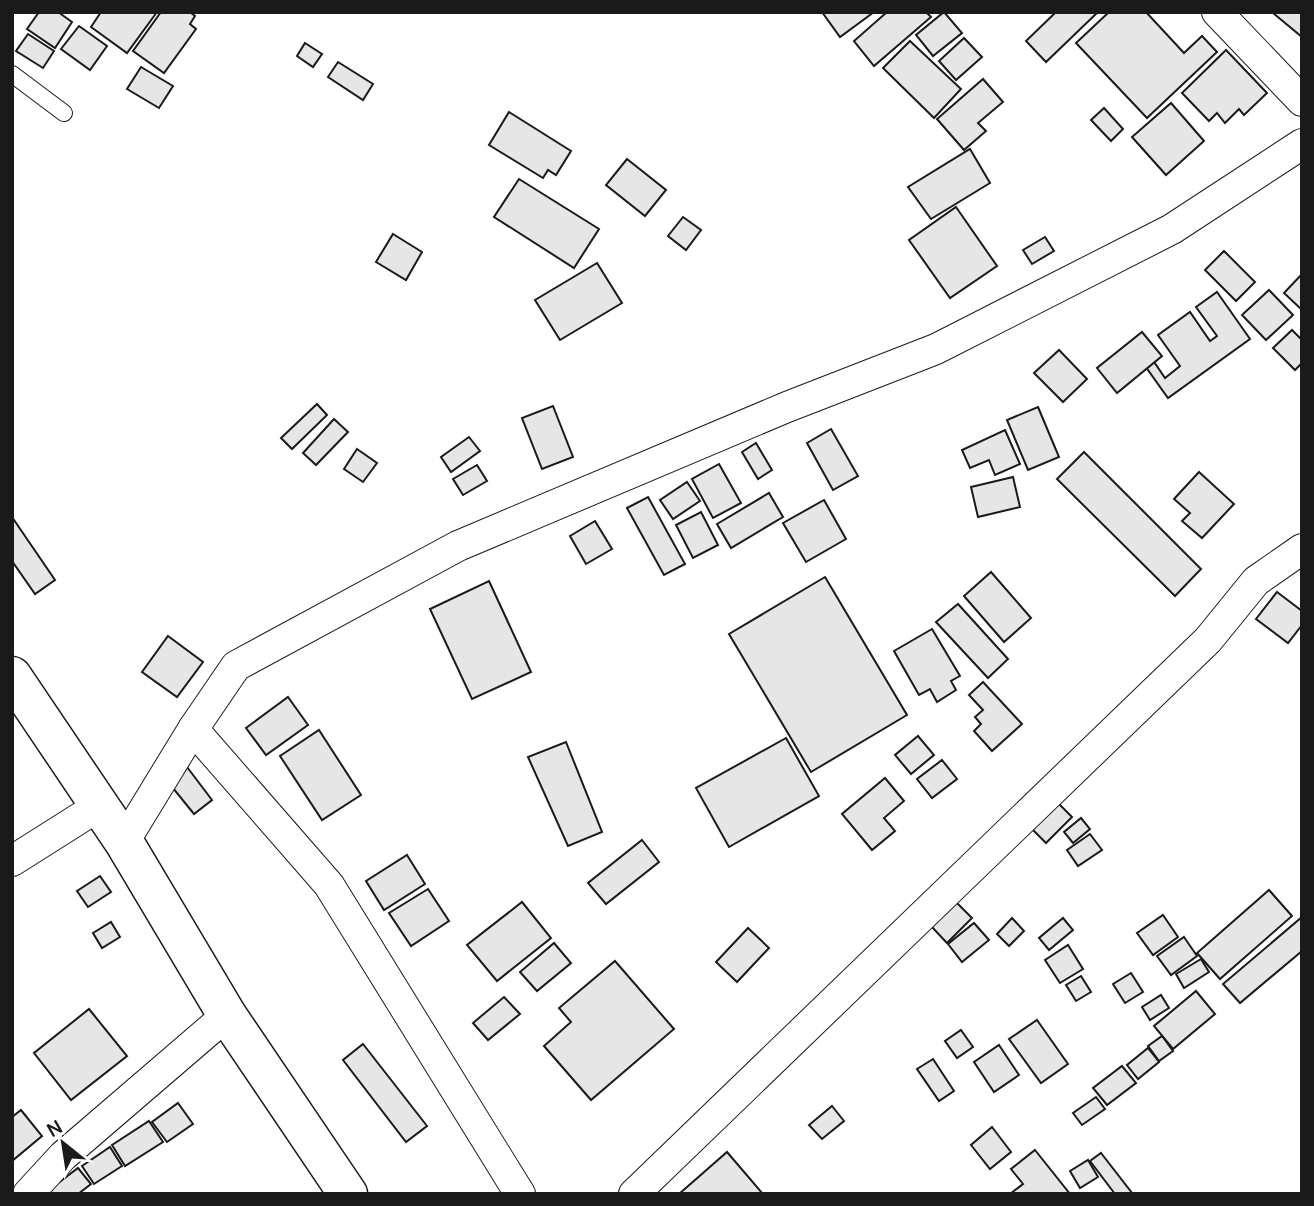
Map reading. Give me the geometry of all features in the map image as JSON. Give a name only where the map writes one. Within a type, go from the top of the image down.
[{"type":"highway","points":[[12,676],[124,842],[227,1015],[348,1194]]},
{"type":"street","points":[[1217,12],[1302,101]]},
{"type":"street","points":[[124,842],[193,729],[236,666],[458,546],[788,407],[936,349],[1172,229],[1302,144]]},
{"type":"street","points":[[634,1194],[1208,640],[1256,581],[1302,549]]},
{"type":"street","points":[[193,729],[330,885],[520,1194]]},
{"type":"street","points":[[12,861],[99,806]]},
{"type":"street","points":[[28,1194],[64,1156],[227,1015]]},
{"type":"lane","points":[[12,74],[64,113]]},
{"type":"building","points":[[39,12],[58,12],[72,22],[55,48],[27,29]]},
{"type":"building","points":[[101,12],[157,12],[127,53],[91,27]]},
{"type":"building","points":[[161,12],[190,12],[195,16],[190,24],[196,29],[164,73],[133,51]]},
{"type":"building","points":[[822,12],[874,12],[840,37]]},
{"type":"building","points":[[887,12],[926,12],[931,17],[874,66],[854,41]]},
{"type":"building","points":[[944,12],[962,33],[933,56],[916,35]]},
{"type":"building","points":[[1056,12],[1098,12],[1046,62],[1026,41]]},
{"type":"building","points":[[1109,12],[1146,12],[1184,53],[1202,36],[1217,52],[1147,118],[1076,43]]},
{"type":"building","points":[[1302,12],[1302,37],[1273,13]]},
{"type":"building","points":[[79,26],[107,46],[90,70],[61,49]]},
{"type":"building","points":[[28,34],[54,51],[43,68],[16,51]]},
{"type":"building","points":[[964,38],[982,57],[956,80],[939,61]]},
{"type":"building","points":[[910,41],[961,89],[934,118],[883,68]]},
{"type":"building","points":[[305,43],[322,54],[313,67],[297,56]]},
{"type":"building","points":[[1226,50],[1267,93],[1244,115],[1239,109],[1225,123],[1217,113],[1209,121],[1182,93]]},
{"type":"building","points":[[338,62],[373,84],[363,100],[328,77]]},
{"type":"building","points":[[141,67],[173,86],[159,108],[127,89]]},
{"type":"building","points":[[983,79],[1003,102],[978,123],[986,131],[964,150],[937,119]]},
{"type":"building","points":[[1171,103],[1204,141],[1166,175],[1132,137]]},
{"type":"building","points":[[1104,108],[1123,129],[1111,141],[1091,120]]},
{"type":"building","points":[[509,112],[571,151],[556,175],[548,170],[543,178],[489,145]]},
{"type":"building","points":[[970,149],[990,183],[931,219],[908,187]]},
{"type":"building","points":[[627,159],[666,190],[645,216],[606,185]]},
{"type":"building","points":[[519,179],[599,229],[574,268],[494,217]]},
{"type":"building","points":[[956,207],[997,266],[950,298],[909,240]]},
{"type":"building","points":[[683,217],[701,230],[686,250],[668,236]]},
{"type":"building","points":[[393,234],[422,252],[406,280],[376,262]]},
{"type":"building","points":[[1045,237],[1054,251],[1032,264],[1023,250]]},
{"type":"building","points":[[1224,251],[1255,282],[1236,301],[1205,270]]},
{"type":"building","points":[[597,263],[622,303],[560,340],[535,300]]},
{"type":"building","points":[[1302,274],[1302,310],[1284,293]]},
{"type":"building","points":[[1269,290],[1293,315],[1266,340],[1242,315]]},
{"type":"building","points":[[1217,292],[1250,339],[1168,398],[1138,356],[1146,350],[1165,378],[1180,366],[1158,335],[1190,312],[1210,341],[1217,336],[1196,307]]},
{"type":"building","points":[[1292,330],[1302,340],[1302,363],[1295,370],[1273,348]]},
{"type":"building","points":[[1142,332],[1162,356],[1117,393],[1097,368]]},
{"type":"building","points":[[1059,350],[1087,379],[1063,402],[1034,373]]},
{"type":"building","points":[[317,404],[327,415],[292,449],[281,438]]},
{"type":"building","points":[[553,406],[573,457],[542,469],[522,418]]},
{"type":"building","points":[[1038,407],[1059,457],[1028,470],[1007,420]]},
{"type":"building","points":[[334,419],[348,432],[316,465],[303,453]]},
{"type":"building","points":[[831,429],[858,476],[833,490],[807,443]]},
{"type":"building","points":[[1005,430],[1020,464],[995,475],[989,460],[970,468],[962,450]]},
{"type":"building","points":[[469,437],[480,451],[451,472],[441,457]]},
{"type":"building","points":[[756,443],[772,470],[758,479],[742,452]]},
{"type":"building","points":[[357,449],[377,463],[363,482],[344,469]]},
{"type":"building","points":[[1084,452],[1201,569],[1175,596],[1057,479]]},
{"type":"building","points":[[719,464],[741,503],[713,518],[692,479]]},
{"type":"building","points":[[477,465],[487,481],[463,495],[453,479]]},
{"type":"building","points":[[1199,472],[1234,504],[1202,538],[1182,521],[1190,513],[1174,499]]},
{"type":"building","points":[[1013,477],[1020,507],[978,517],[971,487]]},
{"type":"building","points":[[687,482],[700,501],[673,519],[660,500]]},
{"type":"building","points":[[769,493],[783,517],[731,548],[717,524]]},
{"type":"building","points":[[648,497],[685,564],[664,575],[627,508]]},
{"type":"building","points":[[824,500],[846,539],[806,562],[783,523]]},
{"type":"building","points":[[701,512],[718,545],[693,558],[676,525]]},
{"type":"building","points":[[12,517],[55,580],[35,594],[12,561]]},
{"type":"building","points":[[595,521],[612,549],[586,564],[570,536]]},
{"type":"building","points":[[991,572],[1031,618],[1004,642],[964,596]]},
{"type":"building","points":[[825,577],[907,715],[811,772],[729,634]]},
{"type":"building","points":[[489,581],[531,672],[472,699],[430,609]]},
{"type":"building","points":[[1277,592],[1302,611],[1302,625],[1288,643],[1256,619]]},
{"type":"building","points":[[958,604],[1008,659],[988,678],[936,622]]},
{"type":"building","points":[[932,629],[960,676],[951,681],[956,690],[937,702],[930,689],[919,695],[894,651]]},
{"type":"building","points":[[168,636],[203,662],[177,697],[142,672]]},
{"type":"building","points":[[983,682],[1022,724],[992,751],[974,731],[981,724],[975,717],[983,710],[969,695]]},
{"type":"building","points":[[288,697],[308,725],[266,755],[246,728]]},
{"type":"building","points":[[319,730],[361,795],[322,820],[280,756]]},
{"type":"building","points":[[918,736],[934,755],[911,774],[895,755]]},
{"type":"building","points":[[786,738],[819,796],[729,847],[696,788]]},
{"type":"building","points":[[566,742],[602,832],[568,846],[528,757]]},
{"type":"building","points":[[942,760],[957,779],[932,798],[917,779]]},
{"type":"building","points":[[187,767],[212,800],[194,814],[168,782]]},
{"type":"building","points":[[885,778],[904,801],[884,818],[895,831],[872,850],[842,814]]},
{"type":"building","points":[[1057,802],[1072,817],[1046,843],[1031,828]]},
{"type":"building","points":[[1081,818],[1090,829],[1073,843],[1064,832]]},
{"type":"building","points":[[1090,834],[1102,850],[1078,866],[1067,850]]},
{"type":"building","points":[[642,840],[659,862],[606,904],[588,883]]},
{"type":"building","points":[[407,855],[425,884],[384,910],[366,881]]},
{"type":"building","points":[[100,876],[111,892],[88,907],[77,891]]},
{"type":"building","points":[[428,889],[449,921],[411,946],[389,913]]},
{"type":"building","points":[[1269,890],[1292,916],[1220,979],[1197,953]]},
{"type":"building","points":[[954,900],[972,918],[947,943],[930,925]]},
{"type":"building","points":[[522,902],[551,938],[497,981],[467,945]]},
{"type":"building","points":[[1163,915],[1178,937],[1153,955],[1137,933]]},
{"type":"building","points":[[1302,917],[1302,951],[1240,1003],[1223,984]]},
{"type":"building","points":[[1012,918],[1024,931],[1009,946],[997,934]]},
{"type":"building","points":[[1063,918],[1073,930],[1049,950],[1039,938]]},
{"type":"building","points":[[111,922],[120,937],[102,948],[93,933]]},
{"type":"building","points":[[974,923],[989,940],[962,962],[948,944]]},
{"type":"building","points":[[748,928],[769,948],[737,982],[716,962]]},
{"type":"building","points":[[1184,937],[1197,956],[1171,975],[1157,956]]},
{"type":"building","points":[[554,943],[571,963],[537,991],[520,972]]},
{"type":"building","points":[[1068,945],[1083,969],[1060,983],[1045,960]]},
{"type":"building","points":[[1201,959],[1209,972],[1184,988],[1176,974]]},
{"type":"building","points":[[615,961],[674,1029],[591,1100],[544,1046],[571,1022],[559,1008]]},
{"type":"building","points":[[1131,973],[1143,992],[1125,1003],[1113,984]]},
{"type":"building","points":[[1081,976],[1091,992],[1076,1001],[1066,985]]},
{"type":"building","points":[[1196,991],[1215,1014],[1173,1049],[1154,1026]]},
{"type":"building","points":[[1161,995],[1169,1008],[1150,1020],[1142,1007]]},
{"type":"building","points":[[504,997],[520,1014],[488,1040],[473,1023]]},
{"type":"building","points":[[89,1009],[127,1056],[71,1100],[34,1053]]},
{"type":"building","points":[[1037,1020],[1068,1064],[1041,1083],[1009,1039]]},
{"type":"building","points":[[961,1030],[973,1047],[957,1058],[945,1041]]},
{"type":"building","points":[[1162,1036],[1173,1051],[1159,1061],[1148,1046]]},
{"type":"building","points":[[363,1044],[427,1126],[406,1142],[343,1060]]},
{"type":"building","points":[[999,1045],[1019,1075],[994,1092],[974,1062]]},
{"type":"building","points":[[1148,1048],[1159,1062],[1138,1079],[1127,1065]]},
{"type":"building","points":[[933,1059],[954,1091],[939,1101],[917,1069]]},
{"type":"building","points":[[1122,1066],[1136,1083],[1107,1105],[1093,1088]]},
{"type":"building","points":[[1096,1097],[1105,1109],[1082,1125],[1073,1113]]},
{"type":"building","points":[[178,1103],[193,1124],[167,1142],[152,1122]]},
{"type":"building","points":[[832,1106],[844,1121],[822,1139],[809,1125]]},
{"type":"building","points":[[21,1110],[42,1136],[12,1161],[12,1117]]},
{"type":"building","points":[[149,1121],[163,1142],[125,1166],[112,1145]]},
{"type":"building","points":[[992,1127],[1011,1152],[990,1169],[971,1145]]},
{"type":"building","points":[[110,1147],[122,1166],[94,1184],[82,1166]]},
{"type":"building","points":[[1035,1150],[1070,1194],[1010,1194],[1023,1184],[1011,1169]]},
{"type":"building","points":[[727,1152],[763,1194],[679,1194]]},
{"type":"building","points":[[1101,1153],[1131,1194],[1115,1194],[1090,1161]]},
{"type":"building","points":[[1088,1160],[1098,1177],[1080,1188],[1070,1171]]},
{"type":"building","points":[[78,1168],[91,1184],[78,1194],[53,1194],[49,1190]]}]
